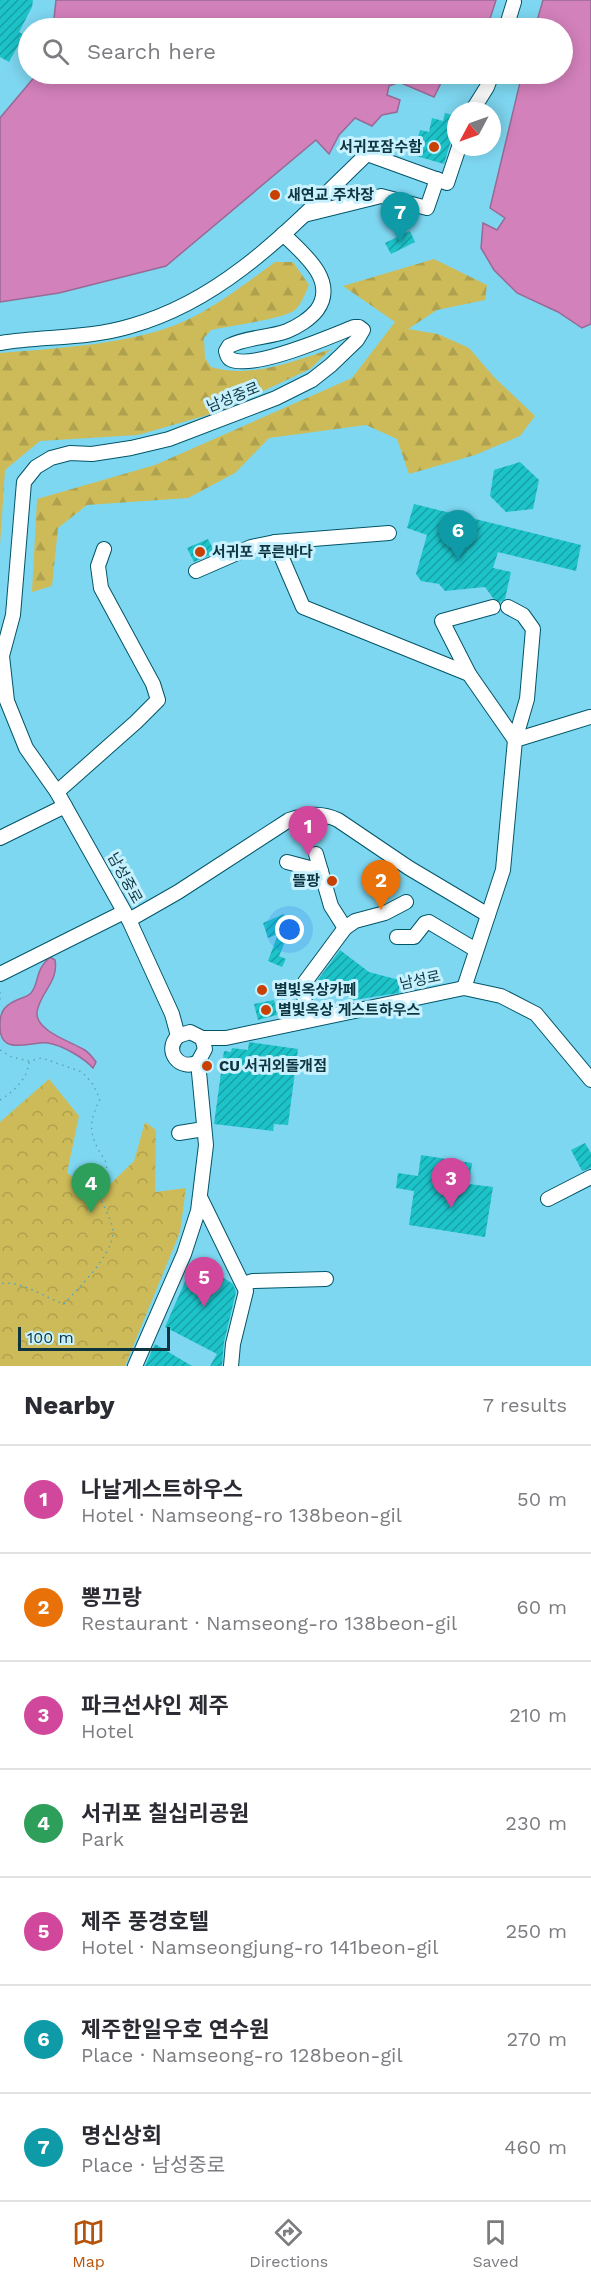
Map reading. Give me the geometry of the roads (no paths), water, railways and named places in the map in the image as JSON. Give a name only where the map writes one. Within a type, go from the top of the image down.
[{"type":"street","points":[[509,18],[514,3]]},
{"type":"street","points":[[478,102],[488,84]]},
{"type":"street","points":[[0,343],[107,332],[171,312],[243,269],[269,248],[367,154],[447,183],[456,156]]},
{"type":"street","points":[[303,216],[381,196],[427,208],[437,179]]},
{"type":"street","name":"남성중로","points":[[182,1034],[127,916],[57,792],[26,748],[7,701],[2,656],[13,615],[24,482],[36,467],[51,458],[70,453],[92,454],[169,439],[267,402],[312,380],[347,351],[362,334],[363,330],[359,327],[277,356],[240,360],[231,359],[228,356],[226,351],[229,346],[287,331],[314,313],[323,301],[325,294],[320,276],[306,255],[283,234]]},
{"type":"street","points":[[196,570],[250,547],[275,542],[389,533]]},
{"type":"street","points":[[275,542],[303,607],[469,674]]},
{"type":"street","points":[[57,792],[158,700],[153,684],[100,588],[98,566],[104,549]]},
{"type":"street","points":[[493,607],[442,621],[461,654],[469,674],[515,740]]},
{"type":"street","points":[[464,988],[503,870],[515,740],[528,699],[533,629],[523,615],[508,607]]},
{"type":"street","points":[[515,740],[590,717]]},
{"type":"street","points":[[0,838],[65,806]]},
{"type":"street","points":[[0,974],[178,892],[289,819],[310,814],[327,815],[338,820],[409,868],[488,915]]},
{"type":"street","points":[[316,854],[332,906],[345,928]]},
{"type":"street","points":[[287,862],[321,871]]},
{"type":"street","points":[[304,1021],[305,982],[345,928],[355,921],[385,913],[406,902]]},
{"type":"street","points":[[397,937],[414,937],[425,923],[429,922],[476,950]]},
{"type":"street","name":"남성로","points":[[204,1044],[464,988],[501,996],[536,1014],[591,1080]]},
{"type":"street","points":[[135,1366],[184,1254],[200,1197],[206,1145],[199,1084],[194,1064],[204,1044],[195,1033],[182,1034],[172,1044],[167,1056],[179,1063],[194,1064]]},
{"type":"street","points":[[179,1133],[204,1129]]},
{"type":"street","points":[[548,1199],[591,1177]]},
{"type":"street","points":[[200,1197],[246,1291],[233,1344],[231,1366]]},
{"type":"street","points":[[243,1284],[253,1281],[326,1279]]},
{"type":"place","name":"서귀포잠수함","points":[[434,147]]},
{"type":"place","name":"새연교 주차장","points":[[275,195]]},
{"type":"place","name":"명신상회","points":[[400,242]]},
{"type":"place","name":"서귀포 푸른바다","points":[[200,552]]},
{"type":"place","name":"제주한일우호 연수원","points":[[458,560]]},
{"type":"place","name":"나날게스트하우스","points":[[308,856]]},
{"type":"place","name":"뜰팡","points":[[332,881]]},
{"type":"place","name":"뽕끄랑","points":[[381,910]]},
{"type":"place","name":"별빛옥상카페","points":[[262,990]]},
{"type":"place","name":"별빛옥상 게스트하우스","points":[[266,1010]]},
{"type":"place","name":"CU 서귀외돌개점","points":[[207,1066]]},
{"type":"place","name":"파크선샤인 제주","points":[[451,1208]]},
{"type":"place","name":"서귀포 칠십리공원","points":[[91,1213]]},
{"type":"place","name":"제주 풍경호텔","points":[[204,1307]]}]
